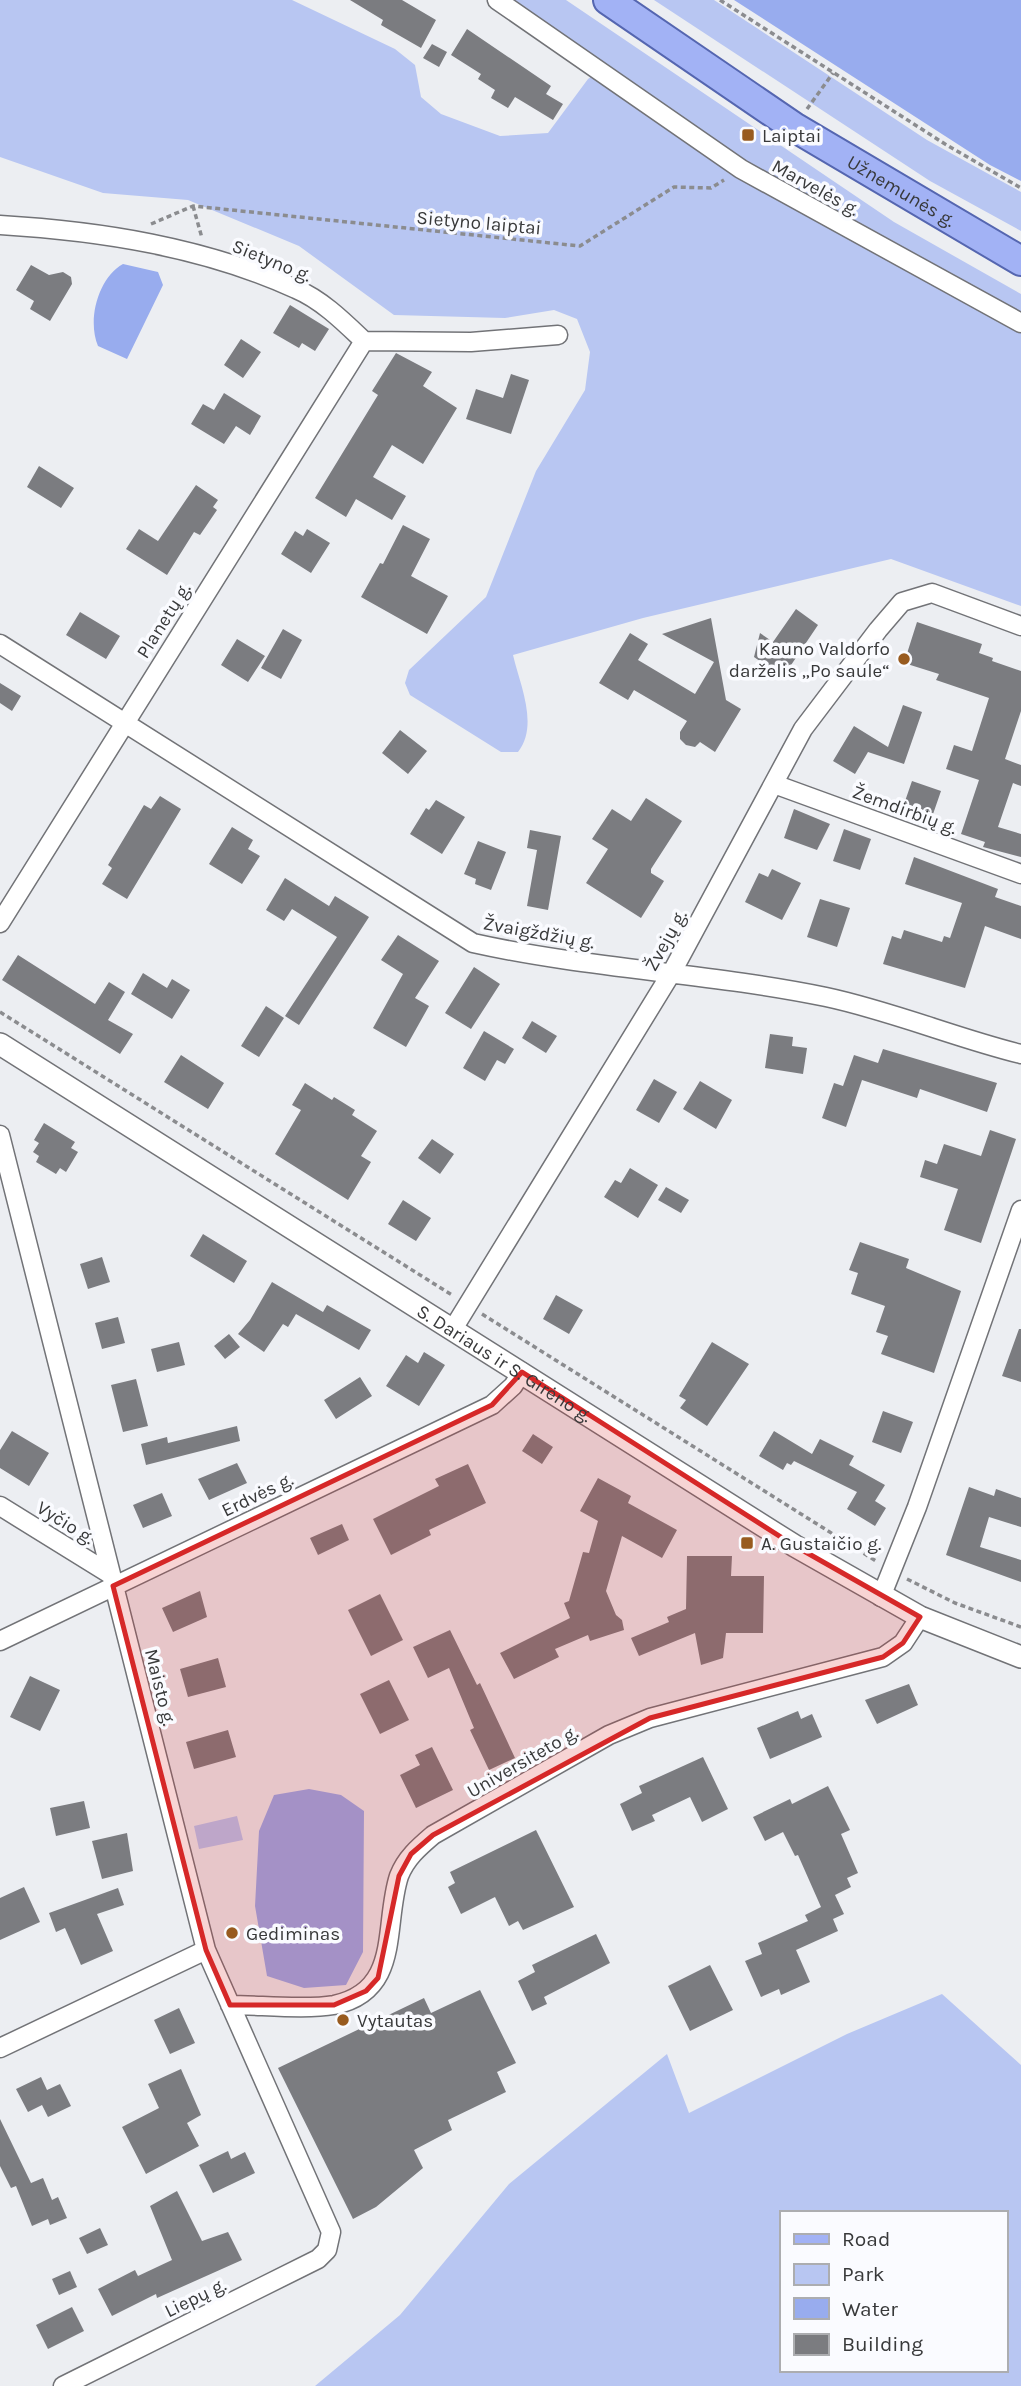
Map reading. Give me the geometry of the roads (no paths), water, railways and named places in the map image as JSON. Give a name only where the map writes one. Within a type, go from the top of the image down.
[{"type":"main road","name":"Užnemunės g.","points":[[608,0],[794,127],[1021,261]]},
{"type":"street","name":"Marvelės g.","points":[[497,0],[741,169],[1021,324]]},
{"type":"street","name":"Sietyno g.","points":[[0,225],[121,237],[220,261],[298,290],[339,317],[364,341]]},
{"type":"street","points":[[364,341],[471,342],[558,335]]},
{"type":"street","name":"Planetų g.","points":[[0,923],[364,341]]},
{"type":"street","name":"Žvejų g.","points":[[453,1329],[672,972],[803,729],[878,630],[902,602],[932,593],[1021,626]]},
{"type":"street","name":"Žvaigždžių g.","points":[[0,644],[473,943],[524,955],[672,972],[827,998],[1021,1054]]},
{"type":"street","name":"Žemdirbių g.","points":[[774,784],[1021,874]]},
{"type":"street","name":"S. Dariaus ir S. Girėno g.","points":[[0,1045],[881,1597],[920,1617],[1021,1657]]},
{"type":"street","name":"Maisto g.","points":[[0,1135],[206,1950],[331,2232]]},
{"type":"street","points":[[881,1597],[1021,1210]]},
{"type":"street","name":"Erdvės g.","points":[[0,1641],[112,1580],[492,1405],[513,1386],[522,1372]]},
{"type":"street","name":"Vyčio g.","points":[[0,1506],[112,1580]]},
{"type":"street","name":"Universiteto g.","points":[[230,2005],[334,2005],[366,1991],[378,1978],[390,1936],[399,1876],[411,1854],[433,1835],[610,1735],[650,1718],[883,1657],[903,1643],[920,1617]]},
{"type":"street","points":[[0,2048],[206,1950]]},
{"type":"street","name":"Liepų g.","points":[[63,2386],[318,2259],[327,2250],[331,2232]]},
{"type":"water","points":[[734,0],[1021,0],[1021,181],[990,165]]},
{"type":"water","points":[[123,264],[158,272],[163,285],[127,359],[98,346],[94,324],[94,312],[101,289],[114,270]]},
{"type":"water","points":[[309,1789],[341,1795],[364,1811],[363,1952],[346,1985],[304,1988],[267,1976],[255,1906],[259,1831],[274,1795]]},
{"type":"place","name":"Laiptai","points":[[748,135]]},
{"type":"place","name":"Kauno Valdorfo darželis „Po saule“","points":[[904,659]]},
{"type":"place","name":"A. Gustaičio g.","points":[[747,1543]]},
{"type":"place","name":"Gediminas","points":[[232,1933]]},
{"type":"place","name":"Vytautas","points":[[343,2020]]}]
